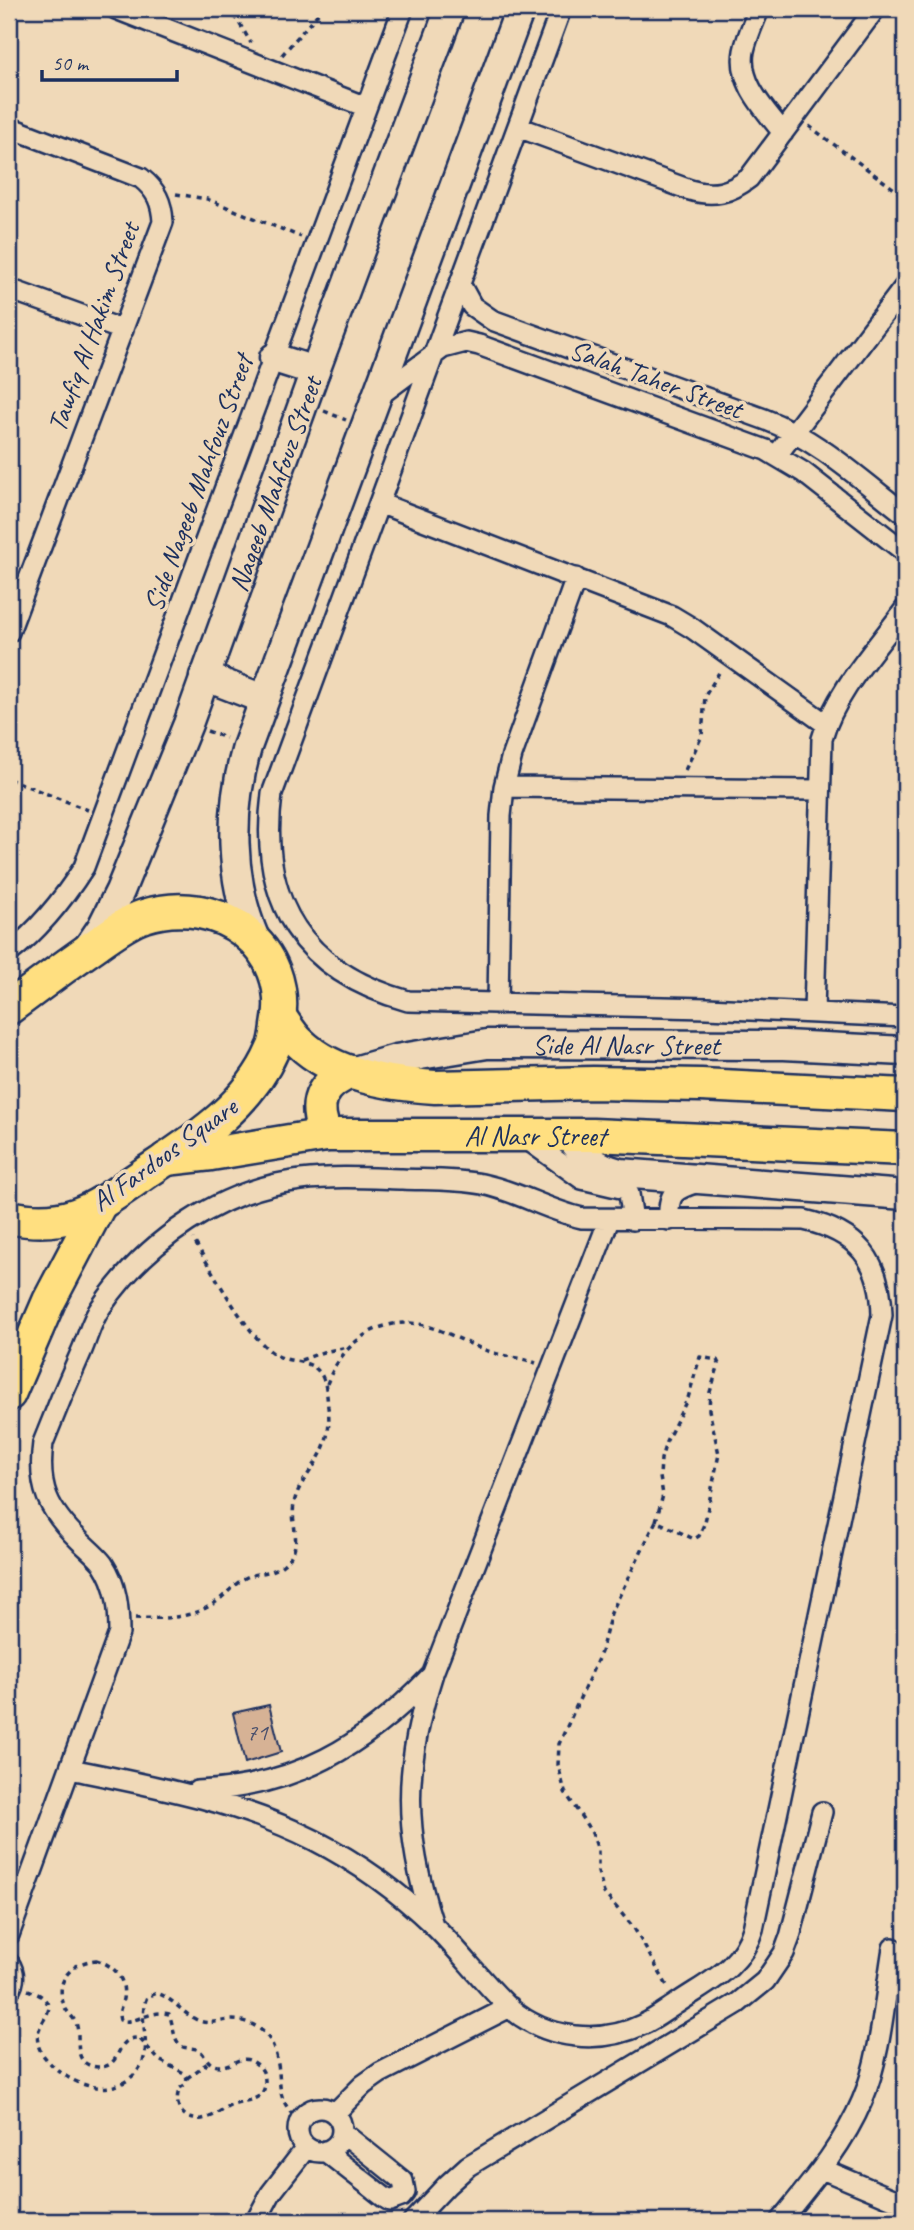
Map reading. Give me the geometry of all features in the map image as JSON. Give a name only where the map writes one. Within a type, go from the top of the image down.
[{"type":"main road","name":"Al Fardoos Square","points":[[9,1008],[122,927],[143,916],[166,911],[213,915],[235,925],[255,939],[274,966],[281,994],[274,1049],[243,1097],[209,1128],[100,1204],[79,1215],[56,1221],[32,1222],[9,1217]]},
{"type":"main road","name":"Al Nasr Street","points":[[280,1017],[299,1042],[317,1056],[351,1072],[395,1083],[435,1087],[593,1083],[701,1085],[905,1095]]},
{"type":"main road","points":[[326,1135],[319,1120],[319,1104],[325,1089],[336,1078],[351,1072]]},
{"type":"main road","name":"Al Nasr Street","points":[[166,1159],[326,1135],[569,1135],[905,1149]]},
{"type":"main road","points":[[11,1381],[100,1204]]},
{"type":"street","points":[[116,9],[366,107]]},
{"type":"street","name":"Side Nageeb Mahfouz Street","points":[[9,953],[48,918],[85,867],[403,9]]},
{"type":"street","name":"Nageeb Mahfouz Street","points":[[84,953],[102,927],[120,891],[188,724],[303,403],[450,9]]},
{"type":"street","points":[[255,939],[244,913],[237,878],[234,841],[236,805],[247,747],[520,9]]},
{"type":"street","points":[[561,9],[272,794],[268,824],[269,855],[274,874],[288,912],[304,939],[325,962],[379,993],[408,1001],[693,1007],[905,1017]]},
{"type":"street","points":[[759,9],[744,50],[744,71],[751,90],[783,133]]},
{"type":"street","points":[[518,127],[690,190],[715,194],[739,186],[749,178],[875,9]]},
{"type":"street","name":"Tawfiq Al Hakim Street","points":[[9,127],[141,178],[158,196],[163,222],[9,632]]},
{"type":"street","name":"Salah Taher Street","points":[[460,284],[472,306],[492,320],[752,414],[794,432],[905,514]]},
{"type":"street","points":[[777,455],[905,286]]},
{"type":"street","points":[[9,289],[123,330]]},
{"type":"street","name":"Salah Taher Street","points":[[375,398],[454,344],[466,342],[478,345],[756,445],[777,455],[803,472],[905,552]]},
{"type":"street","points":[[274,358],[315,371]]},
{"type":"street","points":[[379,503],[672,616],[826,724]]},
{"type":"street","points":[[498,1004],[501,816],[504,787],[512,755],[576,578]]},
{"type":"street","points":[[814,1012],[820,755],[826,724],[836,704],[905,608]]},
{"type":"street","points":[[204,676],[263,699]]},
{"type":"street","points":[[504,787],[819,790]]},
{"type":"street","name":"Side Al Nasr Street","points":[[351,1072],[407,1057],[487,1044],[747,1044],[905,1051]]},
{"type":"street","points":[[520,1135],[582,1179],[625,1189],[629,1194],[633,1220]]},
{"type":"street","points":[[569,1135],[584,1156],[607,1170],[905,1195]]},
{"type":"street","points":[[9,1935],[119,1633],[119,1608],[113,1585],[102,1563],[63,1525],[51,1507],[43,1487],[40,1465],[43,1443],[99,1309],[124,1277],[152,1248],[183,1225],[220,1204],[258,1189],[298,1180],[339,1176],[478,1183],[506,1190],[559,1213],[582,1218],[804,1220],[826,1225],[846,1236],[863,1251],[875,1270],[881,1292],[882,1315],[753,1929],[748,1945],[728,1969],[647,2023],[607,2036],[565,2035],[545,2029],[510,2007],[434,1926],[377,1880],[315,1841],[248,1812],[177,1791],[71,1769]]},
{"type":"street","points":[[669,1220],[671,1195],[706,1180]]},
{"type":"street","points":[[434,1926],[421,1885],[412,1842],[409,1799],[420,1714],[433,1673],[609,1220]]},
{"type":"street","points":[[177,1791],[260,1783],[300,1771],[373,1731],[404,1704],[433,1673]]},
{"type":"street","points":[[414,2221],[468,2166],[738,2003],[765,1981],[780,1960],[790,1937],[822,1812]]},
{"type":"street","points":[[780,2221],[822,2169],[854,2119],[869,2080],[893,1948]]},
{"type":"street","points":[[9,1963],[13,1972],[11,1987]]},
{"type":"street","points":[[335,2113],[356,2091],[380,2073],[510,2007]]},
{"type":"street","points":[[256,2221],[288,2170],[316,2150],[337,2144],[342,2125],[335,2113],[315,2108],[308,2111],[299,2122],[298,2135],[316,2150],[385,2199],[390,2201],[401,2197],[405,2192],[403,2181],[342,2132]]},
{"type":"street","points":[[822,2169],[905,2204]]},
{"type":"path","points":[[226,9],[247,34],[265,67],[321,9]]},
{"type":"path","points":[[796,116],[905,197]]},
{"type":"path","points":[[158,196],[175,194],[207,199],[316,243]]},
{"type":"path","points":[[303,403],[365,427]]},
{"type":"path","points":[[682,789],[687,764],[702,736],[705,696],[730,655]]},
{"type":"path","points":[[188,724],[247,747]]},
{"type":"path","points":[[9,779],[105,816]]},
{"type":"path","points":[[119,1618],[176,1619],[217,1602],[244,1578],[271,1573],[285,1564],[294,1551],[297,1535],[293,1512],[298,1490],[326,1446],[330,1424],[326,1386],[321,1374],[312,1365],[277,1356],[254,1335],[183,1225]]},
{"type":"path","points":[[326,1386],[332,1369],[349,1347],[369,1332],[386,1325],[404,1323],[422,1325],[494,1353],[522,1358],[551,1369]]},
{"type":"path","points":[[299,1361],[323,1352],[349,1347]]},
{"type":"path","points":[[656,1521],[694,1539],[699,1536],[705,1522],[719,1454],[709,1410],[710,1392],[719,1364],[717,1360],[700,1357],[688,1398],[666,1442],[661,1459],[663,1494],[656,1521],[611,1613],[601,1653],[559,1744],[560,1781],[592,1833],[598,1850],[598,1872],[604,1893],[634,1928],[677,2003]]},
{"type":"path","points":[[84,1961],[107,1963],[116,1970],[122,1980],[124,1992],[118,2015],[120,2020],[128,2022],[142,2017],[153,2012],[169,2014],[178,2043],[183,2047],[201,2051],[209,2062],[219,2066],[238,2059],[248,2059],[258,2064],[264,2073],[266,2084],[262,2094],[254,2101],[226,2106],[215,2116],[194,2119],[182,2113],[177,2101],[177,2094],[186,2084],[184,2073],[159,2060],[139,2038],[130,2038],[123,2042],[118,2057],[110,2064],[99,2067],[88,2064],[80,2055],[77,2045],[77,2025],[61,1997],[66,1974],[84,1961]]},
{"type":"path","points":[[11,1987],[41,1995],[47,2001],[49,2008],[38,2032],[42,2054],[60,2073],[88,2086],[118,2086],[131,2078],[141,2067],[146,2052],[142,2007],[147,1997],[157,1993],[167,1996],[201,2021],[239,2020],[259,2028],[272,2043],[276,2053],[279,2086],[285,2107],[299,2122]]},
{"type":"path","points":[[187,2078],[209,2062]]},
{"type":"building","points":[[269,1705],[281,1752],[245,1763],[233,1713]]}]
